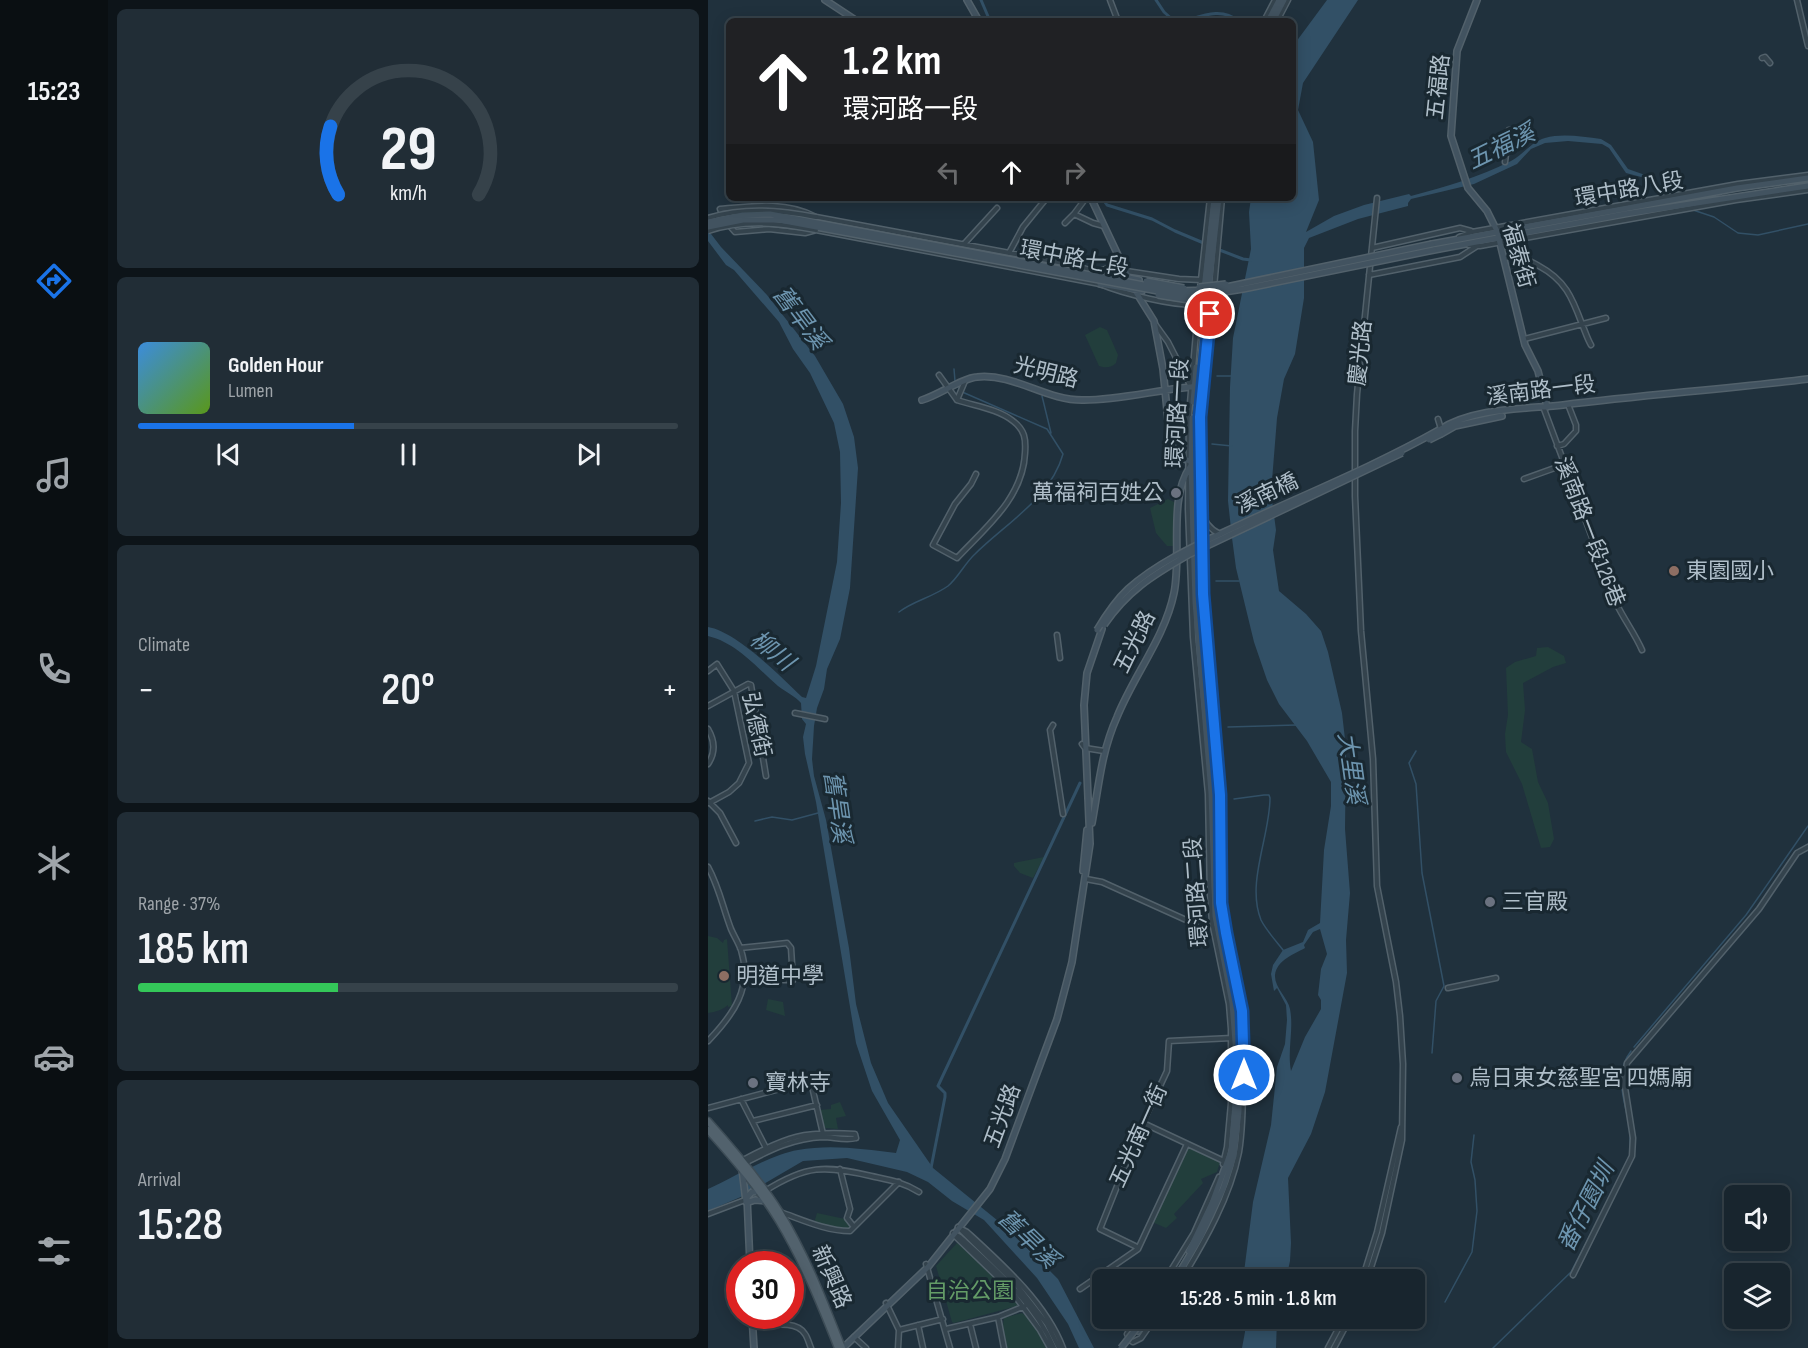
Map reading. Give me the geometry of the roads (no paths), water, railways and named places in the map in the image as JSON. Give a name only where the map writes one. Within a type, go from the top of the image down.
[{"type":"main road","points":[[708,1121],[761,1190]]},
{"type":"main road","points":[[708,1130],[744,1167]]},
{"type":"main road","name":"新興路","points":[[761,1190],[798,1257],[841,1348]]},
{"type":"main road","name":"新興路","points":[[761,1190],[778,1211],[802,1255],[841,1348]]},
{"type":"street","points":[[825,0],[852,18]]},
{"type":"street","points":[[967,0],[977,18]]},
{"type":"street","points":[[1110,0],[1115,18]]},
{"type":"street","points":[[1272,18],[1281,0]]},
{"type":"street","name":"五福路","points":[[1468,188],[1451,136],[1457,51],[1477,0]]},
{"type":"street","points":[[1797,0],[1808,46]]},
{"type":"street","points":[[1762,58],[1765,57],[1770,63]]},
{"type":"street","points":[[1505,162],[1509,130]]},
{"type":"street","name":"環中路八段","points":[[1433,247],[1678,196],[1808,177]]},
{"type":"street","points":[[1735,186],[1737,197]]},
{"type":"street","name":"福泰街","points":[[1468,188],[1481,204],[1498,234],[1527,351],[1538,371],[1545,408]]},
{"type":"street","name":"環中路八段","points":[[1372,248],[1460,228],[1472,232],[1498,234],[1808,188]]},
{"type":"street","name":"環中路八段","points":[[1369,275],[1460,257],[1498,234],[1670,207],[1699,206],[1737,197]]},
{"type":"street","name":"慶光路","points":[[1377,198],[1355,431],[1355,496],[1361,631],[1372,759],[1377,886],[1396,982],[1400,1016],[1403,1064],[1402,1120]]},
{"type":"street","points":[[1009,253],[1023,226],[1044,201]]},
{"type":"street","points":[[1065,223],[1084,201]]},
{"type":"street","points":[[1092,201],[1134,289]]},
{"type":"street","name":"環河路一段","points":[[1196,558],[1192,464],[1196,386],[1205,304],[1212,201]]},
{"type":"street","name":"環河路一段","points":[[1207,280],[1220,201]]},
{"type":"street","points":[[816,217],[806,211],[782,206],[753,206],[719,210],[735,232],[769,229],[805,233],[816,230]]},
{"type":"street","points":[[964,244],[997,208]]},
{"type":"street","name":"環中路七段","points":[[708,220],[755,210],[780,210],[1072,265],[1097,272],[1105,269],[1125,270],[1179,279],[1207,280]]},
{"type":"street","name":"環中路七段","points":[[708,220],[770,214],[1175,291],[1212,290],[1290,277]]},
{"type":"street","points":[[1074,214],[1104,226]]},
{"type":"street","name":"環中路七段","points":[[708,229],[743,220],[779,220],[1174,294],[1212,295],[1433,247]]},
{"type":"street","name":"環中路七段","points":[[708,229],[769,223],[816,230],[1100,284],[1110,289],[1140,293],[1176,303],[1205,304]]},
{"type":"street","name":"環中路八段","points":[[1456,242],[1472,232]]},
{"type":"street","name":"環中路八段","points":[[1456,242],[1477,246]]},
{"type":"street","points":[[1504,258],[1516,256],[1554,275],[1562,283],[1573,302],[1591,345]]},
{"type":"street","points":[[1064,278],[1066,264]]},
{"type":"street","points":[[1536,264],[1539,273]]},
{"type":"street","points":[[1071,279],[1068,272],[1072,265]]},
{"type":"street","points":[[1097,272],[1190,288],[1290,277]]},
{"type":"street","points":[[1100,284],[1173,298],[1205,299],[1272,286],[1290,277]]},
{"type":"street","points":[[1140,293],[1154,321],[1196,386]]},
{"type":"street","points":[[1524,339],[1606,318]]},
{"type":"street","points":[[1154,321],[1166,389],[1172,448],[1179,457],[1192,464],[1199,472],[1202,516],[1208,527],[1220,534]]},
{"type":"street","points":[[939,375],[957,399],[995,411],[1012,420],[1023,432],[1026,441],[1023,469],[1018,486],[994,520],[957,558],[933,545],[955,504],[976,474]]},
{"type":"street","name":"光明路","points":[[922,400],[963,384],[973,377],[985,376],[1017,381],[1066,400],[1086,400],[1196,386]]},
{"type":"street","name":"溪南路一段","points":[[1440,431],[1475,420],[1545,408],[1651,394],[1808,379]]},
{"type":"street","points":[[957,399],[963,384]]},
{"type":"street","points":[[1557,446],[1564,444],[1576,431],[1576,425],[1568,406]]},
{"type":"street","name":"溪南路一段126巷","points":[[1545,408],[1563,465],[1614,601],[1642,650]]},
{"type":"street","points":[[1438,419],[1440,431]]},
{"type":"street","name":"溪南橋","points":[[1100,629],[1109,610],[1140,579],[1220,534],[1440,431]]},
{"type":"street","name":"溪南橋","points":[[1100,629],[1121,602],[1160,570],[1440,431]]},
{"type":"street","name":"環河路一段","points":[[1192,464],[1201,475],[1196,558]]},
{"type":"street","name":"五光路","points":[[984,1194],[1003,1158],[1063,991],[1104,751],[1122,705],[1159,635],[1173,596],[1178,568],[1179,501],[1192,464]]},
{"type":"street","points":[[1524,479],[1563,465]]},
{"type":"street","name":"環河路二段","points":[[1187,1269],[1221,1206],[1230,1163],[1235,1104],[1235,1035],[1232,1004],[1215,916],[1216,847],[1212,738],[1196,558]]},
{"type":"street","name":"五光路","points":[[984,1194],[996,1179],[1005,1160],[1057,1019],[1072,962],[1086,879],[1089,834],[1084,746],[1085,684],[1100,629]]},
{"type":"street","points":[[1057,635],[1060,658]]},
{"type":"street","points":[[708,670],[717,664],[734,691],[750,763],[739,783],[710,804],[708,811]]},
{"type":"street","name":"弘德街","points":[[708,706],[750,683],[753,688],[766,776]]},
{"type":"street","points":[[795,713],[825,719]]},
{"type":"street","points":[[1053,724],[1050,730],[1063,814]]},
{"type":"street","points":[[708,729],[714,745],[708,764]]},
{"type":"street","points":[[1084,746],[1104,751]]},
{"type":"street","points":[[710,804],[720,813],[736,843]]},
{"type":"street","points":[[1573,1275],[1632,1156],[1633,1138],[1624,1081],[1627,1063],[1759,909],[1797,853],[1808,847]]},
{"type":"street","name":"環河路二段","points":[[1180,1269],[1200,1235],[1230,1163],[1232,1038],[1229,1004],[1212,922],[1216,866]]},
{"type":"street","points":[[708,867],[718,886],[740,948],[744,980],[737,1005],[708,1041]]},
{"type":"street","points":[[1086,879],[1102,882],[1195,924],[1196,929],[1191,941]]},
{"type":"street","points":[[740,948],[764,944],[790,944],[793,980],[744,980]]},
{"type":"street","points":[[1448,988],[1496,978]]},
{"type":"street","name":"五光南一街","points":[[1138,1249],[1100,1228],[1168,1069],[1169,1041],[1232,1038]]},
{"type":"street","points":[[708,1108],[828,1077]]},
{"type":"street","points":[[811,1082],[823,1135]]},
{"type":"street","points":[[741,1099],[767,1149]]},
{"type":"street","points":[[753,1121],[817,1105]]},
{"type":"street","points":[[1365,1269],[1377,1232],[1402,1120]]},
{"type":"street","points":[[1371,1269],[1397,1167],[1402,1140],[1402,1120]]},
{"type":"street","points":[[1143,1123],[1230,1163]]},
{"type":"street","points":[[749,1251],[744,1167],[767,1149],[799,1140],[823,1135],[855,1134],[856,1138],[854,1140],[823,1135]]},
{"type":"street","points":[[1080,1289],[1138,1249],[1187,1144]]},
{"type":"street","name":"環河路二段","points":[[1172,1269],[1194,1233],[1230,1163]]},
{"type":"street","points":[[747,1202],[749,1194],[814,1169],[840,1169],[900,1182],[919,1192]]},
{"type":"street","points":[[840,1169],[850,1209],[847,1218],[854,1227]]},
{"type":"street","points":[[778,1211],[813,1224],[840,1231],[850,1231],[900,1182]]},
{"type":"street","points":[[841,1348],[927,1265],[984,1194]]},
{"type":"street","points":[[708,1214],[755,1200],[766,1201]]},
{"type":"street","points":[[959,1228],[967,1232],[1012,1274],[1040,1330],[1052,1348]]},
{"type":"street","points":[[954,1234],[1055,1331],[1061,1348]]},
{"type":"street","points":[[927,1265],[950,1347],[942,1348]]},
{"type":"street","points":[[841,1348],[887,1304]]},
{"type":"street","points":[[887,1304],[899,1330],[898,1348]]},
{"type":"street","points":[[946,1329],[998,1317],[1028,1304]]},
{"type":"street","points":[[998,1317],[1004,1348]]},
{"type":"street","points":[[899,1330],[943,1319]]},
{"type":"street","points":[[970,1324],[976,1348]]},
{"type":"street","points":[[918,1325],[923,1348]]},
{"type":"street","points":[[753,1329],[754,1348]]},
{"type":"street","points":[[801,1329],[811,1348]]},
{"type":"street","points":[[1131,1329],[1127,1335],[1133,1342],[1141,1338],[1147,1329]]},
{"type":"street","points":[[1123,1348],[1138,1329]]},
{"type":"street","points":[[1328,1348],[1338,1329]]},
{"type":"street","points":[[1334,1348],[1344,1329]]},
{"type":"street","points":[[854,1336],[866,1348]]},
{"type":"water","points":[[1327,0],[1358,0],[1303,83],[1298,110],[1313,142],[1319,200],[1306,232],[1334,216],[1364,205],[1409,194],[1411,196],[1424,193],[1487,172],[1511,161],[1540,140],[1559,136],[1601,139],[1611,145],[1628,169],[1648,176],[1661,191],[1657,192],[1645,178],[1626,173],[1609,148],[1602,144],[1568,141],[1545,143],[1531,149],[1517,164],[1474,184],[1411,199],[1408,206],[1358,219],[1309,238],[1304,248],[1304,298],[1295,354],[1284,379],[1277,418],[1271,493],[1276,530],[1273,550],[1279,591],[1306,614],[1321,631],[1342,713],[1346,748],[1345,829],[1350,893],[1346,940],[1347,973],[1325,1092],[1311,1134],[1288,1178],[1291,1243],[1288,1269],[1244,1269],[1253,1202],[1271,1125],[1277,1067],[1285,1044],[1286,1005],[1277,988],[1274,991],[1271,974],[1273,965],[1283,950],[1303,942],[1308,930],[1320,923],[1324,850],[1331,806],[1331,782],[1307,741],[1279,704],[1267,680],[1254,642],[1236,568],[1228,501],[1230,387],[1233,338],[1251,249],[1251,201],[1296,201],[1296,42]],"holes":[[[1320,929],[1327,954],[1321,969],[1318,995],[1321,1000],[1321,1009],[1305,1037],[1291,1071],[1290,1009],[1275,979],[1276,970],[1287,958],[1305,948],[1304,945],[1313,932]]]},
{"type":"water","points":[[708,230],[767,295],[815,356],[843,404],[854,437],[858,468],[850,588],[840,639],[827,669],[824,689],[817,708],[812,759],[814,776],[826,820],[849,948],[856,1004],[871,1063],[888,1103],[933,1168],[1008,1229],[1058,1279],[1094,1348],[1079,1348],[1068,1324],[1037,1278],[984,1220],[952,1201],[928,1182],[907,1172],[847,1158],[803,1161],[743,1196],[708,1211],[708,1189],[776,1157],[798,1150],[822,1147],[896,1153],[900,1140],[872,1091],[856,1043],[816,802],[805,754],[803,737],[806,724],[802,719],[801,703],[737,650],[708,636],[708,627],[732,637],[758,656],[802,697],[806,698],[816,666],[837,562],[841,503],[840,452],[834,423],[810,373],[793,349],[779,322],[734,270],[726,265],[708,241]]},
{"type":"water","points":[[1245,1329],[1277,1329],[1276,1348],[1242,1348]]},
{"type":"waterway","points":[[981,0],[989,18]]},
{"type":"waterway","points":[[1156,0],[1171,18]]},
{"type":"waterway","points":[[1194,18],[1219,14],[1234,18]]},
{"type":"waterway","points":[[1104,201],[1107,205],[1152,219],[1206,244]]},
{"type":"waterway","name":"五福溪","points":[[1693,210],[1714,217],[1738,233],[1758,235],[1808,224]]},
{"type":"waterway","points":[[1217,249],[1251,260]]},
{"type":"waterway","name":"舊旱溪","points":[[899,612],[952,583],[975,554],[1038,497],[1057,470],[1063,454],[1047,429],[960,391],[955,381],[954,369]]},
{"type":"waterway","points":[[1217,376],[1231,376]]},
{"type":"waterway","points":[[1042,396],[1051,433]]},
{"type":"waterway","points":[[1212,444],[1232,446]]},
{"type":"waterway","points":[[1216,581],[1239,581]]},
{"type":"waterway","points":[[1228,727],[1296,725]]},
{"type":"waterway","points":[[1416,751],[1409,763],[1416,784],[1422,873],[1444,986],[1436,1001],[1432,1053]]},
{"type":"waterway","points":[[931,1168],[945,1097],[945,1093],[938,1086],[1080,783]]},
{"type":"waterway","points":[[1234,799],[1264,795],[1269,795],[1270,798],[1257,875],[1257,906],[1263,924],[1283,950]]},
{"type":"waterway","points":[[755,821],[772,817],[792,820],[818,813]]},
{"type":"waterway","name":"番仔園圳","points":[[1634,1047],[1746,915],[1808,826]]},
{"type":"waterway","name":"番仔園圳","points":[[1630,1128],[1621,1079],[1631,1051]]},
{"type":"waterway","name":"番仔園圳","points":[[1630,1133],[1630,1155]]},
{"type":"waterway","points":[[1445,1302],[1472,1252],[1477,1211],[1471,1162],[1474,1135]]},
{"type":"waterway","name":"番仔園圳","points":[[1493,1348],[1571,1272],[1606,1205]]},
{"type":"place","name":"萬福祠百姓公","points":[[1176,493]]},
{"type":"place","name":"東園國小","points":[[1674,571]]},
{"type":"place","name":"三官殿","points":[[1490,902]]},
{"type":"place","name":"明道中學","points":[[724,976]]},
{"type":"place","name":"烏日東女慈聖宮 四媽廟","points":[[1457,1078]]},
{"type":"place","name":"寶林寺","points":[[753,1083]]},
{"type":"water label","name":"柳川","points":[[772,651]]},
{"type":"water label","name":"大里溪","points":[[1351,768]]},
{"type":"park label","name":"自治公園","points":[[970,1291]]}]
